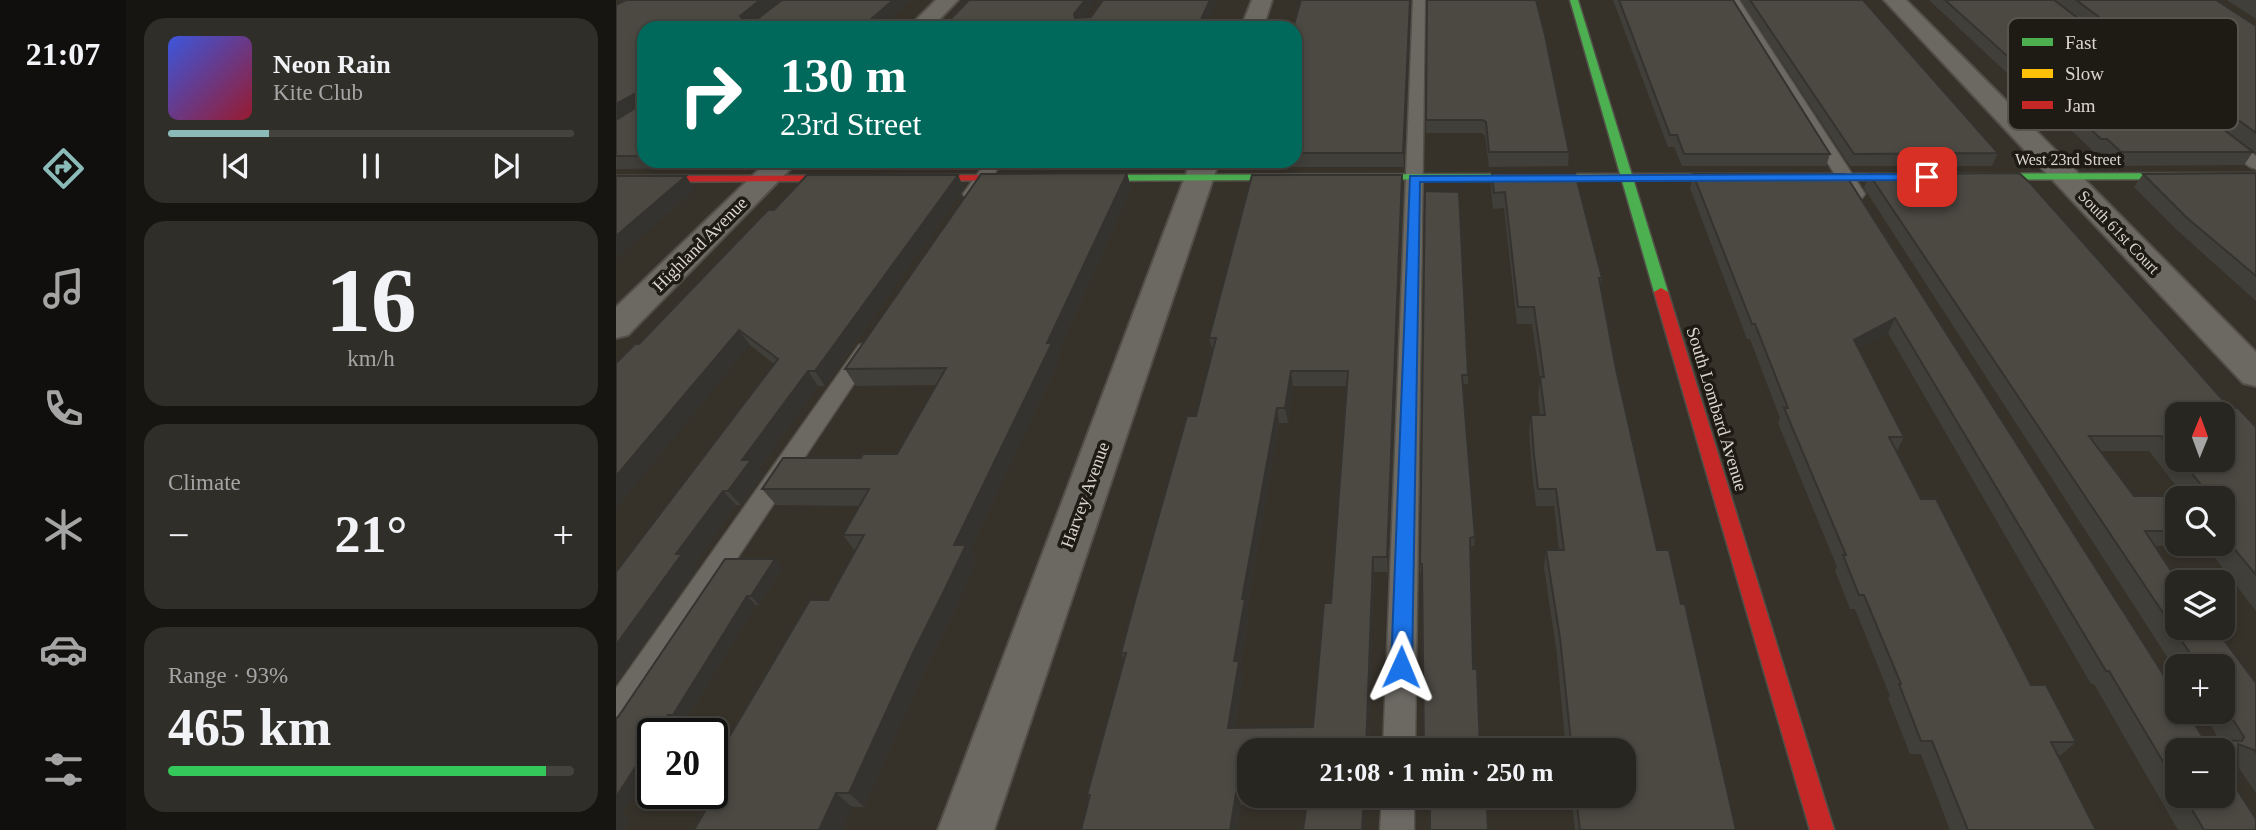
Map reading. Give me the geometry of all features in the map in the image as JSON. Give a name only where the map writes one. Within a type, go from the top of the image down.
[{"type":"street","points":[[926,21],[948,0]]},
{"type":"street","points":[[1254,21],[1262,0]]},
{"type":"street","name":"South Lombard Avenue","points":[[1574,0],[1822,830]]},
{"type":"street","name":"South 61st Court","points":[[1894,0],[2008,118]]},
{"type":"street","name":"South 61st Court","points":[[2020,130],[2256,374]]},
{"type":"street","name":"West 23rd Street","points":[[616,179],[775,170],[1202,170],[1415,178],[2256,176]]},
{"type":"street","name":"Highland Avenue","points":[[616,327],[775,170]]},
{"type":"street","name":"Harvey Avenue","points":[[966,830],[1202,170]]},
{"type":"lane","points":[[1399,738],[1419,0]]},
{"type":"lane","points":[[1733,0],[1864,207]]},
{"type":"lane","points":[[2213,131],[2256,164]]},
{"type":"lane","points":[[963,208],[989,170]]},
{"type":"lane","points":[[616,713],[876,334]]},
{"type":"lane","points":[[1397,830],[1398,808]]},
{"type":"building","points":[[626,0],[760,0],[740,16],[743,19],[757,19],[782,0],[893,0],[869,21],[637,21],[637,93],[616,104],[616,5]]},
{"type":"building","points":[[969,0],[1085,0],[1074,14],[1075,18],[1091,17],[1103,0],[1210,0],[1200,21],[949,21]]},
{"type":"building","points":[[1301,0],[1410,0],[1403,153],[1302,153],[1302,21],[1295,21]]},
{"type":"building","points":[[1427,0],[1536,0],[1569,152],[1489,152],[1486,122],[1483,120],[1426,120]]},
{"type":"building","points":[[1619,0],[1733,0],[1830,154],[1684,154],[1677,135],[1670,135]]},
{"type":"building","points":[[1750,0],[1863,0],[1998,153],[1854,154]]},
{"type":"building","points":[[1945,0],[2054,0],[2078,18],[2008,18],[2008,57]]},
{"type":"building","points":[[2076,0],[2216,0],[2256,26],[2256,133],[2238,120],[2238,18],[2100,18]]},
{"type":"building","points":[[637,107],[637,156],[616,156],[616,120]]},
{"type":"building","points":[[2091,130],[2224,130],[2253,152],[2121,152],[2107,139],[2101,139]]},
{"type":"building","points":[[1127,173],[1047,343],[1052,343],[954,545],[966,545],[849,793],[836,793],[819,830],[694,830],[706,809],[728,809],[728,739],[810,600],[828,600],[864,535],[843,535],[869,489],[762,489],[783,458],[861,458],[863,454],[897,454],[946,368],[845,369],[981,174]]},
{"type":"building","points":[[1492,173],[1575,173],[1602,278],[1599,278],[1616,369],[1657,550],[1669,550],[1681,604],[1685,604],[1736,830],[1580,830],[1577,808],[1636,808],[1636,738],[1571,738],[1560,638],[1546,550],[1564,550],[1556,489],[1538,489],[1531,415],[1545,415],[1540,377],[1544,377],[1534,307],[1518,307],[1505,192],[1494,193]]},
{"type":"building","points":[[2019,173],[2225,402],[2165,402],[2165,441],[2161,436],[2089,436],[2134,496],[2165,496],[2165,531],[2145,531],[2170,570],[2165,570],[2165,616],[1869,174]]},
{"type":"building","points":[[2256,173],[2256,276],[2186,217],[2143,174]]},
{"type":"building","points":[[1693,174],[1845,174],[2165,677],[2165,724],[2195,724],[2203,738],[2165,738],[2165,765],[1895,318],[1854,340],[1904,437],[1889,437],[1921,499],[1936,499],[2031,685],[2046,685],[2076,742],[2051,742],[2096,830],[1968,830],[1932,741],[1921,741],[1864,595],[1859,595],[1843,555],[1846,555],[1784,408],[1788,408],[1755,324],[1752,324]]},
{"type":"building","points":[[807,175],[958,175],[815,371],[808,371],[742,460],[751,460],[728,491],[723,491],[676,554],[682,554],[616,645],[616,572],[778,359],[739,330],[616,476],[616,363],[635,344],[639,344],[768,210],[774,210]]},
{"type":"building","points":[[1252,175],[1402,175],[1387,557],[1373,557],[1366,738],[1237,738],[1237,793],[1230,830],[1081,830],[1090,795],[1087,795],[1126,653],[1121,653],[1135,600],[1187,416],[1196,416],[1216,338],[1209,338]],"holes":[[[1291,371],[1348,371],[1331,603],[1324,603],[1313,727],[1228,728],[1239,661],[1234,661],[1245,599],[1242,599],[1277,408],[1285,408]]]},
{"type":"building","points":[[616,176],[686,176],[616,236]]},
{"type":"building","points":[[1425,191],[1459,192],[1468,375],[1462,375],[1475,537],[1470,538],[1473,669],[1477,669],[1480,738],[1424,738],[1420,564]]},
{"type":"building","points":[[2235,408],[2256,427],[2256,575],[2235,550],[2235,486],[2202,486],[2191,472],[2235,472]]},
{"type":"building","points":[[725,559],[775,559],[751,596],[747,596],[673,715],[666,718],[637,718],[637,765],[616,797],[618,717]]},
{"type":"building","points":[[2181,640],[2224,640],[2234,654],[2191,654]]},
{"type":"building","points":[[2235,655],[2256,683],[2256,752],[2238,744],[2238,781],[2235,782],[2235,741],[2242,741],[2244,737],[2235,723]]},
{"type":"building","points":[[2235,787],[2256,819],[2256,830],[2204,830],[2191,808],[2235,808]]},
{"type":"building","points":[[1306,808],[1363,808],[1362,830],[1303,830]]},
{"type":"building","points":[[1430,808],[1487,808],[1488,830],[1430,830]]},
{"type":"traffic: fast","points":[[1574,0],[1661,292]]},
{"type":"traffic: fast","points":[[1806,177],[2256,176]]},
{"type":"traffic: fast","points":[[1046,178],[1512,177]]},
{"type":"traffic: slow","points":[[1512,177],[1806,177]]},
{"type":"traffic: jam","points":[[616,179],[1046,178]]},
{"type":"traffic: jam","points":[[1661,292],[1822,830]]},
{"type":"route","points":[[1401,667],[1415,178],[1927,177]]}]
